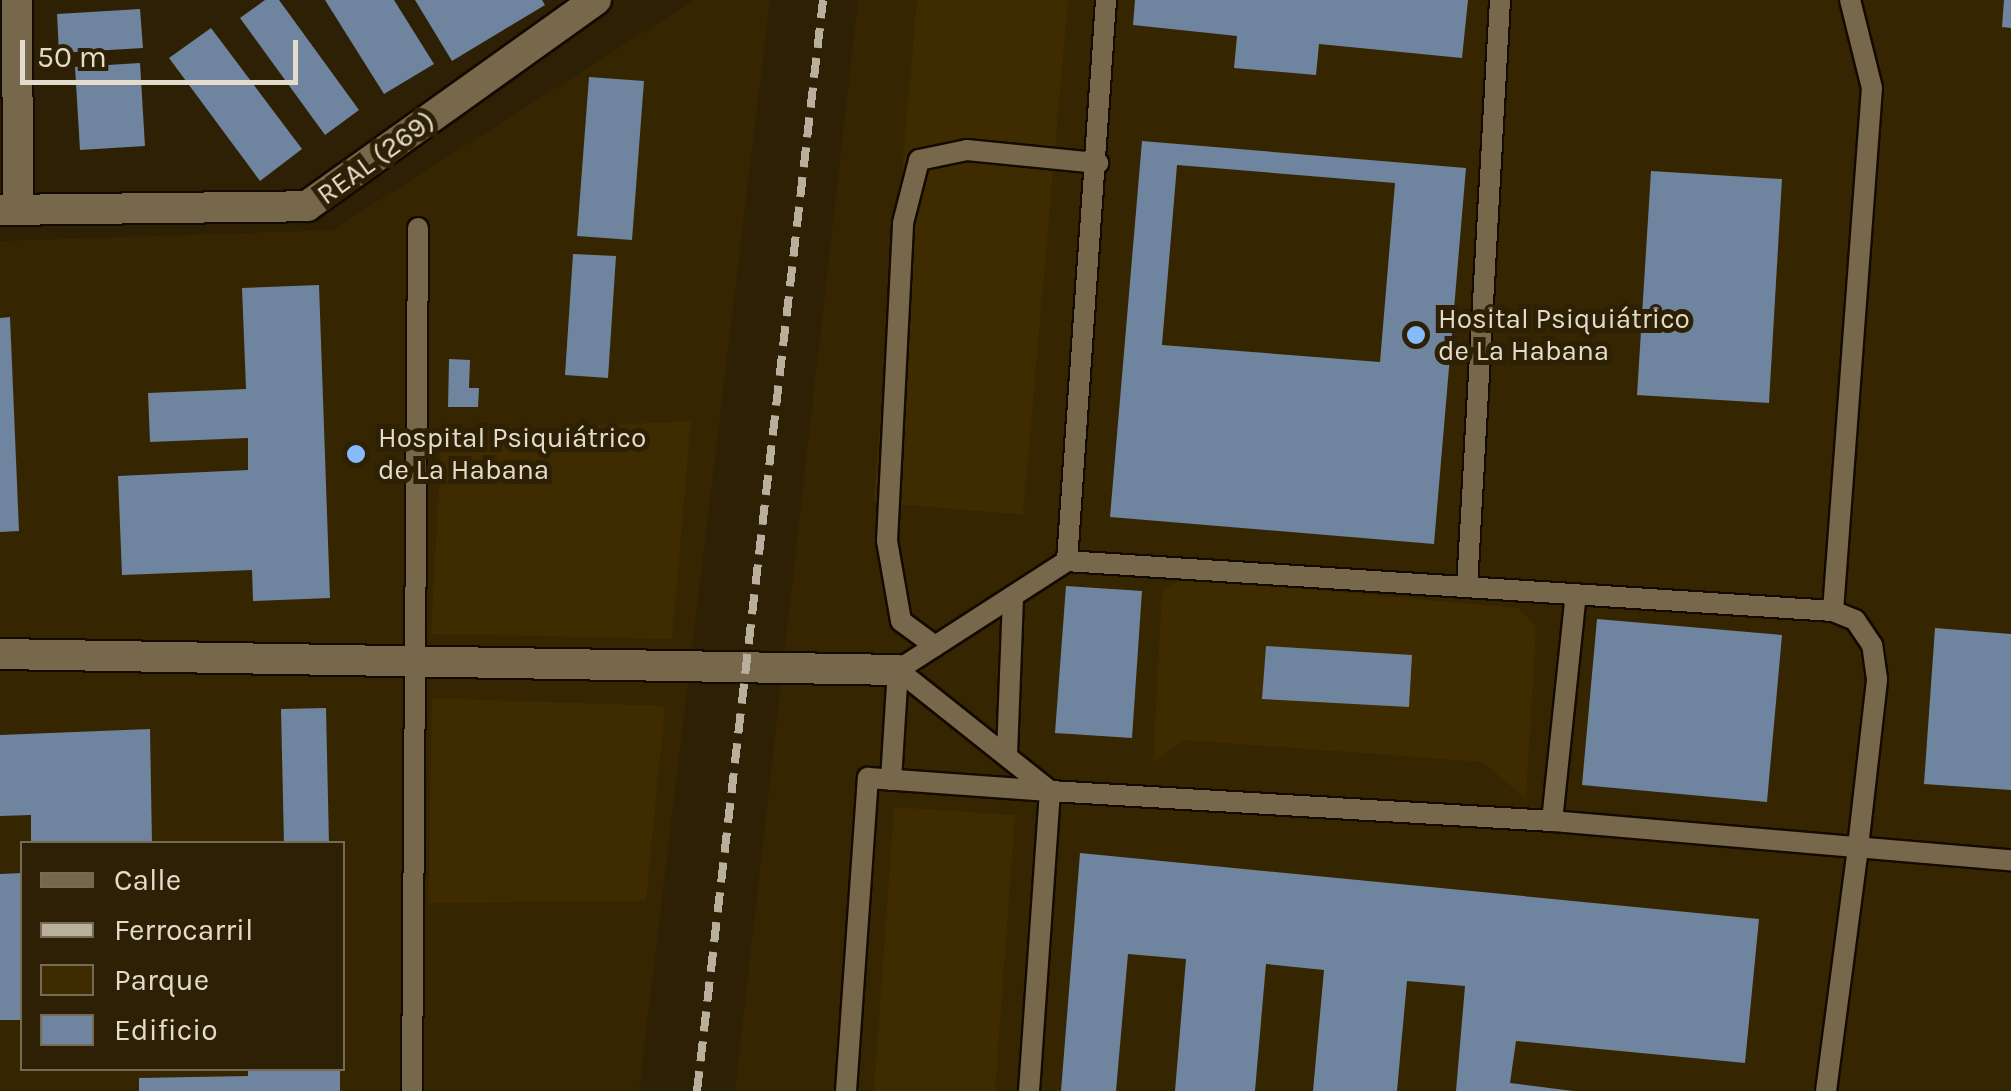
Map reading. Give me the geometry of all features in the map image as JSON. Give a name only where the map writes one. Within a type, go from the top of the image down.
[{"type":"street","points":[[9,210],[17,0]]},
{"type":"street","name":"REAL (269)","points":[[9,210],[307,206],[596,0]]},
{"type":"street","points":[[0,654],[898,670]]},
{"type":"lane","points":[[1067,562],[1098,163],[1106,0]]},
{"type":"lane","points":[[1467,587],[1500,0]]},
{"type":"lane","points":[[1833,611],[1872,88],[1850,0]]},
{"type":"lane","points":[[935,646],[902,621],[887,542],[903,223],[919,160],[967,150],[1098,163]]},
{"type":"lane","points":[[412,1091],[418,228]]},
{"type":"lane","points":[[898,670],[1067,562],[1833,611],[1855,620],[1872,645],[1877,679],[1826,1091]]},
{"type":"lane","points":[[1552,821],[1576,594]]},
{"type":"lane","points":[[1007,754],[1013,596]]},
{"type":"lane","points":[[898,670],[1050,791]]},
{"type":"lane","points":[[891,780],[898,670]]},
{"type":"lane","points":[[846,1091],[868,778],[1552,821],[2011,860]]},
{"type":"lane","points":[[1029,1091],[1050,791]]},
{"type":"shaded area","name":"Hospital Psiquiátrico de La Habana","points":[[694,0],[770,0],[639,1091],[0,1091],[0,241],[332,230]]},
{"type":"shaded area","name":"Hosital Psiquiátrico de La Habana","points":[[858,0],[2011,0],[2011,1091],[735,1091]]},
{"type":"green space","points":[[917,0],[1068,0],[1023,515],[873,502]]},
{"type":"green space","points":[[691,421],[672,639],[431,634],[442,433]]},
{"type":"green space","points":[[1183,578],[1518,608],[1536,627],[1526,799],[1483,762],[1184,740],[1153,763],[1162,591]]},
{"type":"green space","points":[[432,698],[665,706],[646,901],[428,903]]},
{"type":"green space","points":[[894,807],[1015,815],[995,1091],[874,1091]]},
{"type":"building","points":[[265,0],[279,0],[359,110],[325,135],[240,18]]},
{"type":"building","points":[[325,0],[394,0],[434,64],[384,94]]},
{"type":"building","points":[[415,0],[542,0],[545,5],[452,61]]},
{"type":"building","points":[[1135,0],[1468,0],[1462,58],[1319,44],[1316,75],[1234,68],[1237,36],[1133,25]]},
{"type":"building","points":[[2004,0],[2011,0],[2011,28],[2002,27]]},
{"type":"building","points":[[140,9],[143,48],[59,53],[57,14]]},
{"type":"building","points":[[211,28],[302,149],[260,181],[169,58]]},
{"type":"building","points":[[140,63],[145,146],[80,150],[75,67]]},
{"type":"building","points":[[589,77],[644,81],[632,240],[577,236]]},
{"type":"building","points":[[1142,141],[1466,168],[1434,544],[1110,517]],"holes":[[[1177,165],[1395,183],[1380,362],[1162,345]]]},
{"type":"building","points":[[1651,171],[1782,179],[1769,403],[1637,395]]},
{"type":"building","points":[[573,254],[616,256],[608,378],[565,375]]},
{"type":"building","points":[[319,285],[330,598],[253,601],[252,570],[122,575],[118,476],[248,470],[248,438],[150,442],[148,393],[246,389],[242,288]]},
{"type":"building","points":[[10,317],[19,531],[0,532],[0,318]]},
{"type":"building","points":[[449,359],[470,360],[469,388],[479,388],[478,407],[448,407]]},
{"type":"building","points":[[1066,586],[1142,591],[1132,738],[1055,733]]},
{"type":"building","points":[[1597,619],[1782,635],[1767,802],[1582,785]]},
{"type":"building","points":[[1935,628],[2011,634],[2011,790],[1924,784]]},
{"type":"building","points":[[1266,646],[1412,655],[1409,707],[1262,699]]},
{"type":"building","points":[[326,708],[329,841],[284,841],[281,709]]},
{"type":"building","points":[[150,729],[152,841],[31,841],[31,815],[0,816],[0,735]]},
{"type":"building","points":[[1080,853],[1759,919],[1745,1063],[1516,1041],[1510,1083],[1573,1091],[1456,1091],[1465,986],[1407,981],[1397,1091],[1313,1091],[1324,970],[1266,964],[1255,1091],[1175,1091],[1186,959],[1128,954],[1116,1091],[1061,1091]]},
{"type":"building","points":[[20,873],[20,1020],[0,1020],[0,874]]},
{"type":"building","points":[[248,1071],[340,1071],[340,1091],[139,1091],[139,1078],[248,1076]]},
{"type":"railway","points":[[697,1091],[823,0]]},
{"type":"place","name":"Hosital Psiquiátrico de La Habana","points":[[1416,335]]},
{"type":"place","name":"Hospital Psiquiátrico de La Habana","points":[[356,454]]}]
